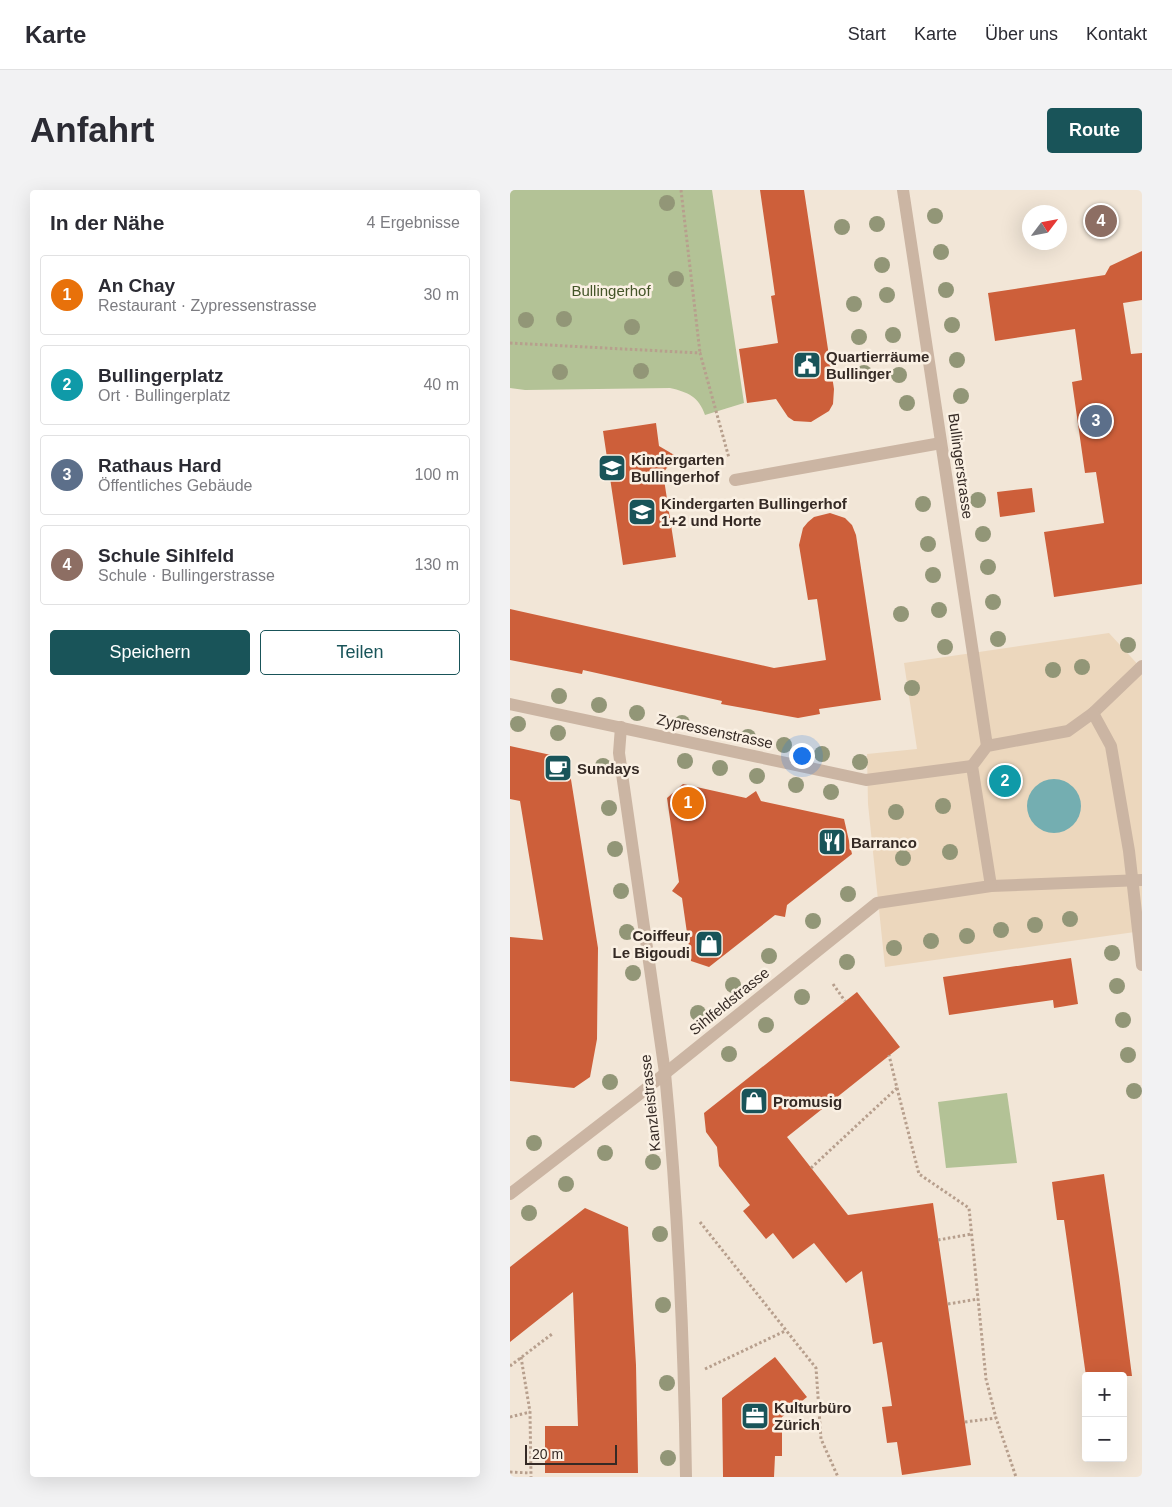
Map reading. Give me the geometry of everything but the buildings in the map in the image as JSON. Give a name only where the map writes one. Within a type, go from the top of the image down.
[{"type":"street","name":"Bullingerstrasse","points":[[903,190],[987,746]]},
{"type":"street","points":[[735,480],[941,443]]},
{"type":"street","points":[[990,886],[972,766],[987,746],[1068,731],[1093,713],[1142,666]]},
{"type":"street","name":"Zypressenstrasse","points":[[510,704],[866,780],[972,766]]},
{"type":"street","points":[[1093,713],[1110,746],[1129,851],[1137,880],[1142,965]]},
{"type":"street","name":"Kanzleistrasse","points":[[621,727],[619,753],[665,1073],[677,1215],[685,1373],[686,1477]]},
{"type":"street","name":"Sihlfeldstrasse","points":[[510,1194],[877,903],[990,886],[1137,880]]},
{"type":"path","points":[[681,190],[700,353],[735,480]]},
{"type":"path","points":[[510,343],[700,353]]},
{"type":"path","points":[[833,984],[846,1001]]},
{"type":"path","points":[[889,1055],[919,1174],[969,1208],[986,1379],[996,1418],[1016,1477]]},
{"type":"path","points":[[811,1168],[897,1088]]},
{"type":"path","points":[[696,1217],[816,1368],[821,1439],[838,1477]]},
{"type":"path","points":[[938,1240],[972,1234]]},
{"type":"path","points":[[948,1304],[978,1299]]},
{"type":"path","points":[[705,1369],[785,1331]]},
{"type":"path","points":[[510,1366],[552,1334]]},
{"type":"path","points":[[510,1472],[530,1475],[530,1412],[521,1357]]},
{"type":"path","points":[[510,1417],[530,1412]]},
{"type":"path","points":[[965,1422],[996,1418]]},
{"type":"green space","name":"Bullingerhof","points":[[510,190],[712,190],[744,403],[705,415],[700,404],[692,396],[670,388],[525,390],[510,388]]},
{"type":"green space","points":[[1007,1093],[1017,1163],[946,1168],[938,1102]]},
{"type":"shaded area","points":[[1109,633],[1142,669],[1142,931],[885,967],[868,804],[867,754],[917,749],[904,663]]},
{"type":"water","points":[[1054,779],[1064,781],[1073,787],[1079,796],[1081,806],[1079,816],[1073,825],[1064,831],[1054,833],[1044,831],[1035,825],[1029,816],[1027,806],[1029,796],[1035,787],[1044,781]]},
{"type":"place","name":"Schule Sihlfeld","points":[[1101,221]]},
{"type":"place","name":"Quartierräume Bullinger","points":[[807,365]]},
{"type":"place","name":"Rathaus Hard","points":[[1096,421]]},
{"type":"place","name":"Kindergarten Bullingerhof","points":[[612,468]]},
{"type":"place","name":"Kindergarten Bullingerhof 1+2 und Horte","points":[[642,512]]},
{"type":"place","name":"Sundays","points":[[558,768]]},
{"type":"place","name":"Bullingerplatz","points":[[1005,781]]},
{"type":"place","name":"An Chay","points":[[688,803]]},
{"type":"place","name":"Barranco","points":[[832,842]]},
{"type":"place","name":"Coiffeur Le Bigoudi","points":[[709,944]]},
{"type":"place","name":"Promusig","points":[[754,1101]]},
{"type":"place","name":"Kulturbüro Zürich","points":[[755,1416]]}]
